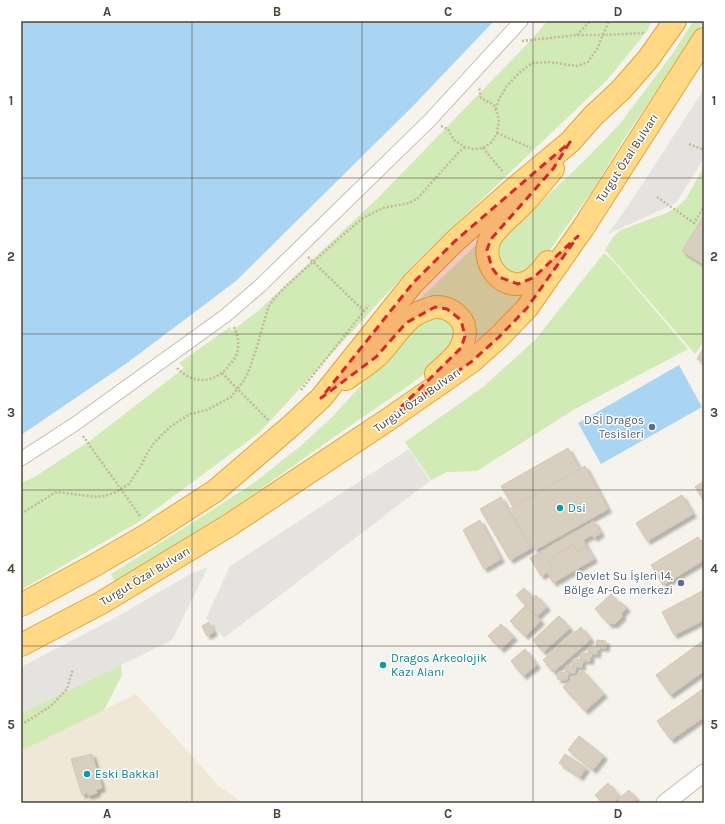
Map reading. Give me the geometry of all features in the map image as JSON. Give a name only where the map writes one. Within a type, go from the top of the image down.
[{"type":"highway","points":[[321,398],[414,283],[455,241],[510,192],[570,142],[593,116],[621,90],[648,59],[675,21]]},
{"type":"highway","name":"Turgut Özal Bulvarı","points":[[21,645],[101,603],[228,526],[389,419],[471,362],[499,337],[527,308],[578,236],[704,39]]},
{"type":"highway","points":[[570,142],[553,169],[530,197],[501,226],[491,239],[487,250],[488,260],[499,277],[508,282],[518,284],[528,282],[538,274],[549,261],[578,236]]},
{"type":"highway","points":[[21,605],[150,533],[215,490],[292,425],[321,398],[376,357],[406,323],[418,314],[435,307],[447,309],[456,314],[464,326],[465,336],[461,348],[454,357],[389,419]]},
{"type":"street","points":[[21,459],[74,424],[225,316],[261,285],[430,120],[521,21]]},
{"type":"street","points":[[665,803],[704,772]]},
{"type":"path","points":[[577,35],[590,21]]},
{"type":"path","points":[[496,109],[499,98],[507,86],[519,73],[532,63],[549,62],[577,66],[588,62],[597,49],[609,21]]},
{"type":"path","points":[[640,39],[649,27]]},
{"type":"path","points":[[502,42],[577,35],[645,33]]},
{"type":"path","points":[[430,120],[448,129],[454,140],[465,147],[474,149],[483,148],[492,142],[497,133],[499,120],[494,104],[481,98],[475,71]]},
{"type":"path","points":[[497,133],[531,148],[537,144]]},
{"type":"path","points":[[689,144],[704,150]]},
{"type":"path","points":[[21,514],[58,492],[96,497],[105,496],[114,493],[129,484],[154,443],[170,427],[190,414],[207,410],[230,397],[242,383],[248,372],[256,350],[268,308],[273,300],[363,218],[383,208],[409,203],[418,198],[458,152],[465,147]]},
{"type":"path","points":[[483,148],[503,172],[508,167]]},
{"type":"path","points":[[657,197],[694,223],[704,207]]},
{"type":"path","points":[[300,248],[364,311]]},
{"type":"path","points":[[298,394],[373,301]]},
{"type":"path","points":[[167,357],[179,370],[189,376],[201,380],[211,379],[222,373],[234,359],[238,349],[238,337],[234,327],[225,316]]},
{"type":"path","points":[[222,373],[271,423]]},
{"type":"path","points":[[74,424],[140,516]]},
{"type":"path","points":[[21,725],[51,706],[67,689],[73,668]]},
{"type":"highlighted area","points":[[570,142],[553,169],[491,239],[487,250],[492,268],[499,277],[518,284],[533,278],[578,236],[527,308],[499,337],[471,362],[389,419],[461,348],[465,336],[461,320],[447,309],[435,307],[406,323],[376,357],[321,398],[413,283],[455,241]]},
{"type":"shaded area","points":[[704,89],[704,158],[676,203],[608,234],[634,197]]},
{"type":"shaded area","points":[[409,449],[430,481],[224,638],[206,618],[230,566]]},
{"type":"shaded area","points":[[208,567],[172,640],[21,713],[21,667],[113,619],[192,573]]},
{"type":"shaded area","points":[[136,694],[219,786],[242,803],[21,803],[21,751]]},
{"type":"green space","points":[[547,21],[652,21],[647,31],[608,79],[414,264],[260,432],[140,521],[21,590],[21,483],[36,476],[91,440],[184,368],[179,363],[230,327],[232,331],[259,310],[377,199],[532,39]]},
{"type":"green space","points":[[693,21],[704,21],[627,134],[592,191],[539,265],[532,271],[512,275],[496,261],[499,241],[587,158],[619,125],[673,53]]},
{"type":"green space","points":[[704,166],[704,342],[695,354],[605,250],[614,236],[621,230],[669,212],[677,207],[686,199]]},
{"type":"green space","points":[[480,241],[477,258],[480,270],[490,281],[525,293],[526,296],[477,346],[477,335],[471,316],[452,300],[439,295],[422,297]]},
{"type":"green space","points":[[604,253],[613,261],[688,349],[575,409],[477,471],[447,472],[431,480],[405,442],[483,387],[535,340]]},
{"type":"green space","points":[[442,315],[458,332],[446,358],[248,498],[180,543],[115,582],[111,574],[255,482],[303,444],[333,416],[416,325]]},
{"type":"green space","points":[[121,665],[122,675],[104,710],[21,751],[21,713]]},
{"type":"water","points":[[21,21],[494,21],[413,106],[236,281],[127,363],[21,435]]},
{"type":"water","points":[[679,365],[702,407],[601,464],[578,423]]},
{"type":"building","points":[[704,215],[704,265],[682,251]]},
{"type":"building","points":[[704,347],[704,363],[697,359]]},
{"type":"building","points":[[568,448],[580,469],[513,507],[501,486]]},
{"type":"building","name":"Dsi","points":[[585,466],[608,509],[535,550],[511,508]]},
{"type":"building","points":[[704,481],[704,501],[695,487]]},
{"type":"building","points":[[682,495],[693,514],[647,541],[636,523]]},
{"type":"building","points":[[501,497],[531,548],[510,560],[480,509]]},
{"type":"building","points":[[480,520],[501,559],[484,569],[463,530]]},
{"type":"building","points":[[594,521],[601,533],[594,538],[592,535],[583,540],[586,546],[577,551],[573,545],[548,560],[554,569],[541,576],[530,558]]},
{"type":"building","points":[[698,537],[704,546],[704,560],[663,585],[651,565]]},
{"type":"building","points":[[573,545],[577,551],[586,546],[594,559],[553,583],[548,573],[554,569],[548,560]]},
{"type":"building","points":[[524,588],[533,598],[526,605],[516,595]]},
{"type":"building","points":[[704,590],[704,620],[674,635],[662,612]]},
{"type":"building","points":[[611,594],[619,603],[621,602],[627,608],[621,614],[623,616],[614,625],[612,623],[610,625],[595,609]]},
{"type":"building","points":[[536,595],[547,607],[537,616],[526,605]]},
{"type":"building","points":[[526,605],[541,621],[525,636],[510,621]]},
{"type":"building","points":[[559,616],[570,628],[543,652],[533,640]]},
{"type":"building","points":[[209,622],[214,632],[207,636],[202,626]]},
{"type":"building","points":[[501,624],[514,637],[501,649],[488,636]]},
{"type":"building","points":[[581,627],[591,639],[553,672],[543,660]]},
{"type":"building","points":[[597,640],[606,641],[606,648],[596,647]]},
{"type":"building","points":[[704,640],[704,671],[670,695],[656,675]]},
{"type":"building","points":[[589,647],[598,647],[597,654],[588,653]]},
{"type":"building","points":[[525,649],[537,665],[523,676],[511,661]]},
{"type":"building","points":[[581,653],[591,654],[590,661],[580,660]]},
{"type":"building","points":[[573,659],[582,660],[582,667],[572,666]]},
{"type":"building","points":[[566,666],[575,666],[575,673],[565,672]]},
{"type":"building","points":[[582,670],[604,694],[585,711],[563,687]]},
{"type":"building","points":[[558,672],[567,673],[567,680],[557,679]]},
{"type":"building","points":[[703,689],[704,717],[671,740],[657,721]]},
{"type":"building","points":[[579,736],[604,756],[593,770],[568,750]]},
{"type":"building","name":"Eski Bakkal","points":[[92,754],[102,788],[96,790],[97,793],[88,796],[87,793],[82,795],[71,759]]},
{"type":"building","points":[[565,754],[586,768],[580,777],[559,763]]},
{"type":"building","points":[[608,783],[620,796],[612,803],[603,803],[595,795]]},
{"type":"building","points":[[629,790],[637,799],[632,803],[621,803],[618,799]]},
{"type":"place","name":"DSİ Dragos Tesisleri","points":[[652,427]]},
{"type":"place","name":"Dsi","points":[[560,508]]},
{"type":"place","name":"Devlet Su İşleri 14. Bölge Ar-Ge merkezi","points":[[681,583]]},
{"type":"place","name":"Dragos Arkeolojik Kazı Alanı","points":[[383,665]]},
{"type":"place","name":"Eski Bakkal","points":[[87,774]]}]
